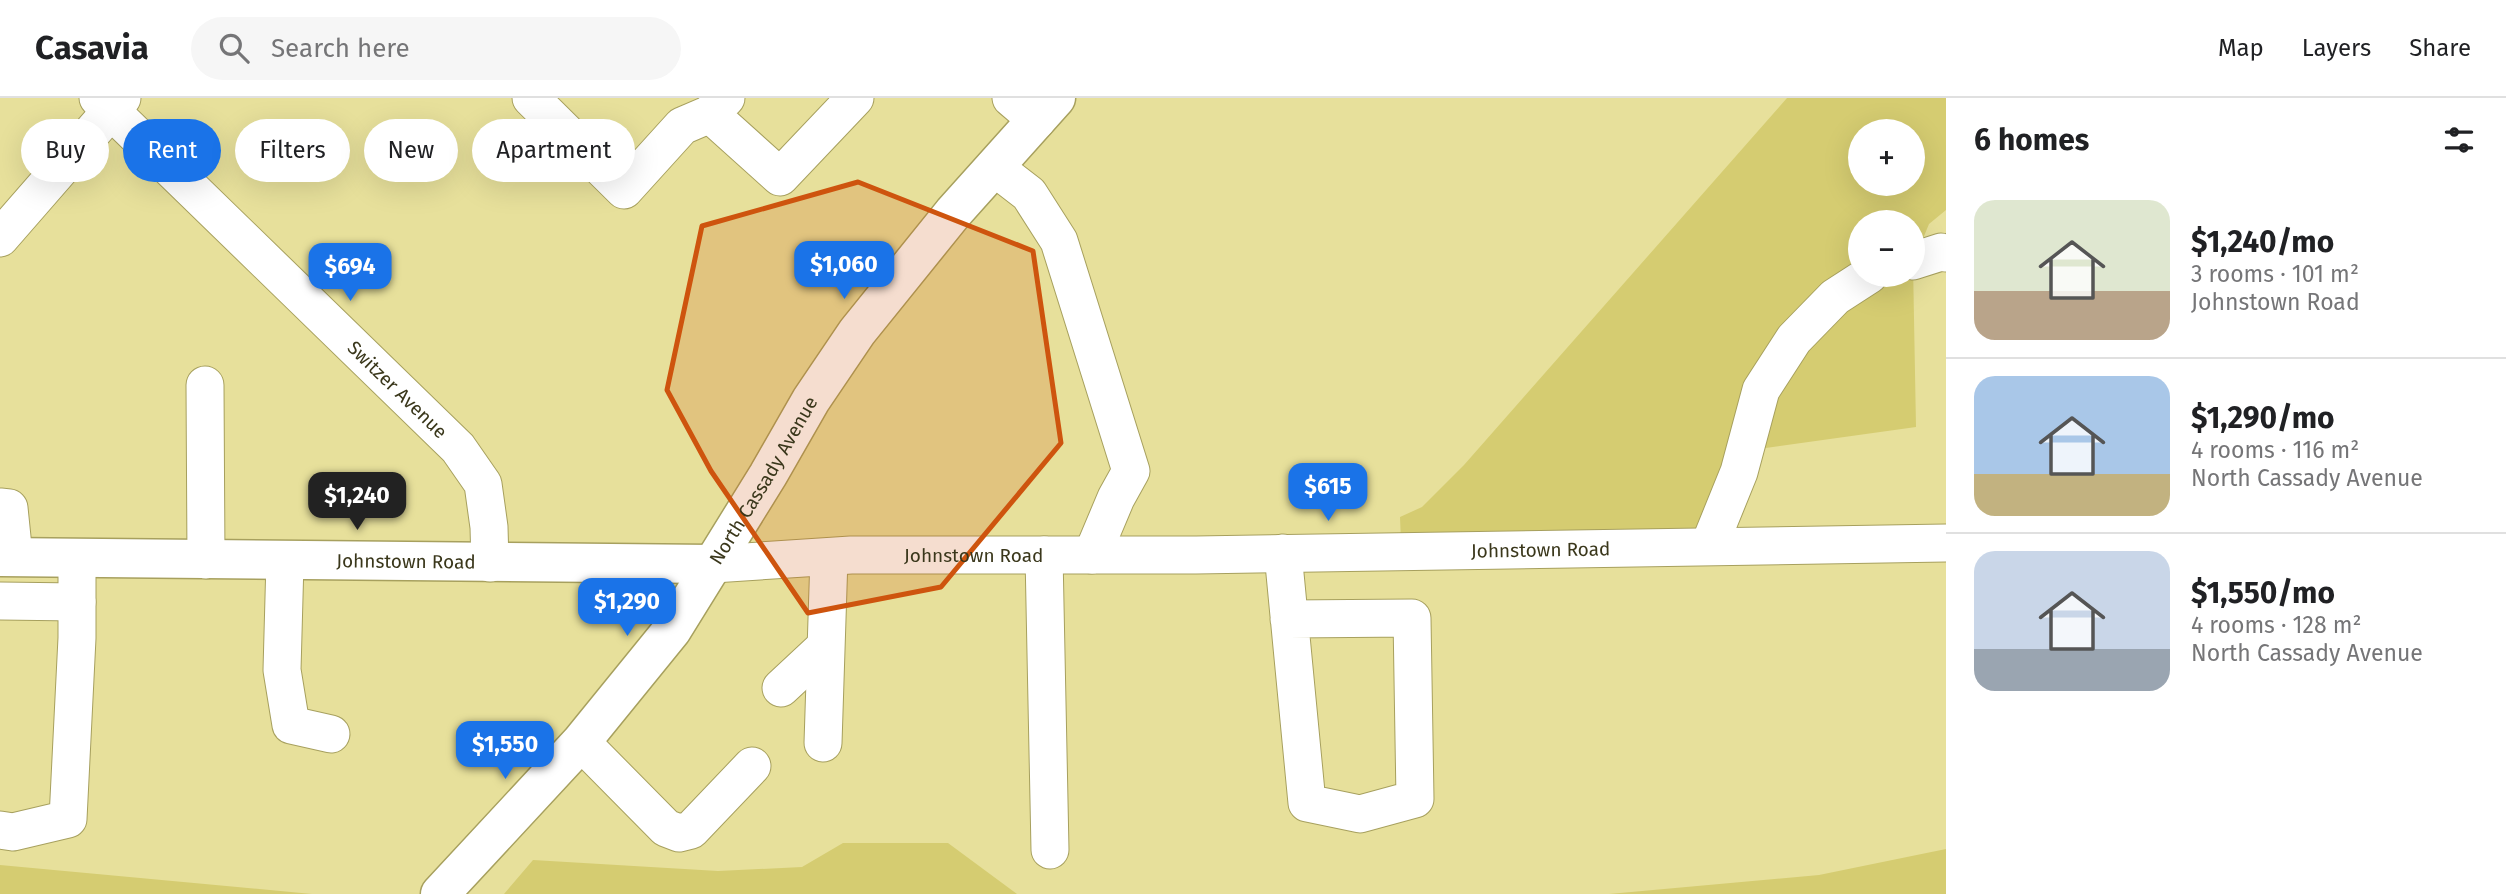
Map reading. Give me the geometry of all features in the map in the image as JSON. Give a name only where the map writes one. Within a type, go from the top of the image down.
[{"type":"main road","name":"North Cassady Avenue","points":[[440,894],[581,742],[672,630],[811,400],[856,332],[994,167],[1035,105]]},
{"type":"main road","name":"Johnstown Road","points":[[7,557],[713,564]]},
{"type":"street","points":[[531,98],[624,190],[681,126],[718,106],[780,177],[855,98]]},
{"type":"street","points":[[0,237],[111,102]]},
{"type":"street","name":"Switzer Avenue","points":[[111,102],[458,448],[483,484],[489,527],[490,563]]},
{"type":"street","points":[[994,167],[1029,194],[1059,241],[1131,471],[1116,498],[1092,555]]},
{"type":"street","points":[[1925,257],[1946,253]]},
{"type":"street","points":[[1709,546],[1739,471],[1761,390],[1794,339],[1835,298],[1851,287]]},
{"type":"street","points":[[205,385],[206,560]]},
{"type":"street","points":[[0,508],[9,508],[7,557]]},
{"type":"street","name":"Johnstown Road","points":[[713,564],[829,557],[1946,543]]},
{"type":"street","points":[[1283,553],[1289,619],[1307,803],[1360,814],[1415,799],[1412,618],[1289,619]]},
{"type":"street","points":[[1044,555],[1050,850]]},
{"type":"street","points":[[823,743],[829,557]]},
{"type":"street","points":[[0,830],[13,832],[68,819],[77,558]]},
{"type":"street","points":[[285,561],[282,670],[291,725],[331,734]]},
{"type":"street","points":[[0,601],[77,602]]},
{"type":"street","points":[[781,688],[825,647]]},
{"type":"street","points":[[581,742],[666,828],[678,833],[691,831],[752,766]]},
{"type":"highlighted area","points":[[858,182],[1033,251],[1061,443],[941,587],[808,613],[711,471],[667,390],[702,226]]},
{"type":"shaded area","points":[[1787,98],[1946,98],[1946,210],[1929,224],[1925,234],[1925,210],[1848,210],[1848,287],[1913,287],[1916,427],[1737,452],[1707,531],[1401,542],[1400,517],[1422,507],[1464,465]]},
{"type":"shaded area","points":[[843,843],[948,843],[1017,894],[504,894],[533,860],[718,871],[802,867]]},
{"type":"shaded area","points":[[1946,849],[1946,894],[1609,894],[1819,875]]},
{"type":"shaded area","points":[[0,865],[312,894],[0,894]]}]
